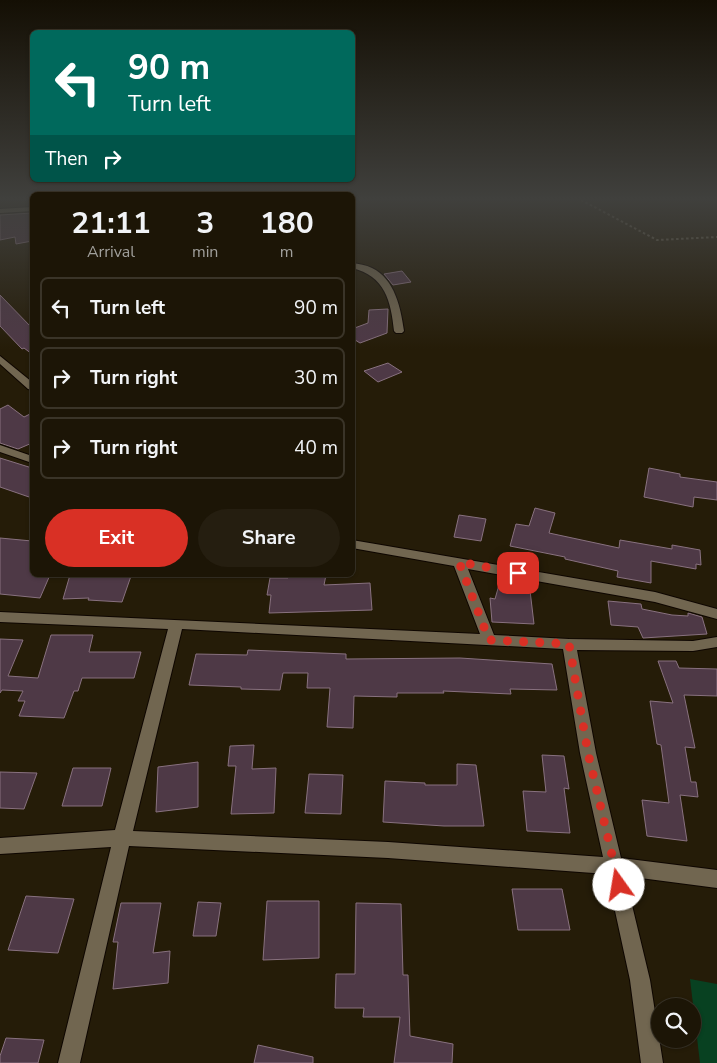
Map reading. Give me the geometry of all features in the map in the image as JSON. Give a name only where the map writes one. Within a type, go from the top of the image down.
[{"type":"street","points":[[355,266],[372,272],[381,280],[391,297],[397,314],[399,331]]},
{"type":"street","points":[[0,359],[30,385]]},
{"type":"street","points":[[0,448],[30,459]]},
{"type":"street","points":[[355,545],[655,597],[717,614]]},
{"type":"street","points":[[459,562],[489,640]]},
{"type":"street","points":[[0,617],[569,644],[693,646],[717,642]]},
{"type":"street","points":[[69,1063],[122,838],[176,624]]},
{"type":"street","points":[[569,644],[588,753],[640,980],[652,1063]]},
{"type":"street","points":[[0,846],[122,838],[388,850],[614,866],[717,879]]},
{"type":"green space","points":[[690,979],[717,984],[717,1063],[700,1063],[698,1048],[701,1048],[701,998],[692,998]]},
{"type":"building","points":[[402,271],[411,282],[393,285],[384,274]]},
{"type":"building","points":[[0,295],[30,326],[30,352],[24,348],[22,349],[0,326]]},
{"type":"building","points":[[388,309],[387,333],[360,343],[355,340],[355,328],[368,323],[369,310]]},
{"type":"building","points":[[388,363],[402,372],[378,382],[364,371]]},
{"type":"building","points":[[8,405],[24,417],[30,414],[30,444],[18,449],[0,443],[0,409]]},
{"type":"building","points":[[0,458],[30,467],[30,497],[0,487]]},
{"type":"building","points":[[649,468],[680,474],[680,477],[717,482],[717,500],[694,497],[693,507],[644,497]]},
{"type":"building","points":[[535,508],[555,513],[549,533],[619,548],[620,540],[672,549],[672,545],[700,550],[701,565],[696,564],[696,569],[651,561],[651,583],[617,577],[618,571],[565,559],[565,557],[510,546],[516,524],[529,526]]},
{"type":"building","points":[[459,515],[486,519],[481,541],[454,537]]},
{"type":"building","points":[[0,538],[30,541],[30,577],[49,577],[40,598],[0,594]]},
{"type":"building","points":[[69,577],[131,577],[122,602],[88,600],[89,598],[63,599]]},
{"type":"building","points":[[326,577],[324,585],[370,583],[372,610],[269,613],[271,595],[267,595],[270,578]]},
{"type":"building","points":[[501,578],[529,582],[534,624],[492,622],[490,598],[495,599]]},
{"type":"building","points":[[608,601],[641,604],[642,609],[672,615],[688,616],[688,613],[702,617],[707,634],[643,638],[638,627],[611,625]]},
{"type":"building","points":[[51,635],[93,635],[89,652],[141,652],[134,678],[82,678],[78,691],[74,691],[64,718],[19,716],[25,701],[18,701],[23,691],[2,690],[0,693],[0,639],[23,640],[8,676],[38,678]]},
{"type":"building","points":[[248,650],[346,654],[346,659],[460,658],[552,664],[557,690],[510,689],[511,694],[443,691],[444,693],[397,693],[397,697],[354,696],[353,728],[327,727],[330,688],[307,688],[308,673],[283,673],[280,690],[189,685],[196,654],[247,655]]},
{"type":"building","points":[[658,661],[676,661],[679,668],[717,669],[717,696],[684,695],[695,748],[685,747],[691,782],[696,782],[698,797],[680,795],[687,841],[647,836],[642,800],[669,803],[661,745],[657,744],[650,701],[673,703]]},
{"type":"building","points":[[254,745],[252,769],[276,768],[274,813],[231,814],[236,766],[228,766],[230,746]]},
{"type":"building","points":[[542,755],[564,756],[569,789],[564,788],[570,833],[527,831],[523,791],[546,792]]},
{"type":"building","points":[[198,762],[198,807],[156,812],[158,767]]},
{"type":"building","points":[[457,764],[476,765],[484,826],[444,826],[383,822],[385,781],[425,783],[425,785],[457,785]]},
{"type":"building","points":[[73,768],[111,768],[102,806],[62,806]]},
{"type":"building","points":[[0,772],[37,773],[24,809],[0,808]]},
{"type":"building","points":[[309,774],[343,775],[341,814],[305,813]]},
{"type":"building","points":[[512,889],[562,889],[570,930],[518,930]]},
{"type":"building","points":[[26,896],[74,899],[58,953],[8,950]]},
{"type":"building","points":[[267,901],[319,901],[319,958],[263,960]]},
{"type":"building","points":[[198,902],[221,903],[216,936],[193,936]]},
{"type":"building","points":[[121,903],[161,903],[153,953],[170,951],[168,983],[113,989],[118,942],[113,942]]},
{"type":"building","points":[[356,903],[401,904],[403,975],[408,975],[410,1036],[453,1044],[452,1063],[394,1063],[400,1017],[363,1017],[364,1008],[335,1008],[336,974],[355,974]]},
{"type":"building","points":[[6,1038],[44,1040],[38,1063],[0,1063],[0,1056]]},
{"type":"building","points":[[258,1045],[313,1057],[313,1063],[254,1063]]},
{"type":"route","points":[[518,573],[459,562],[489,640],[569,644],[588,753],[619,885]]}]
